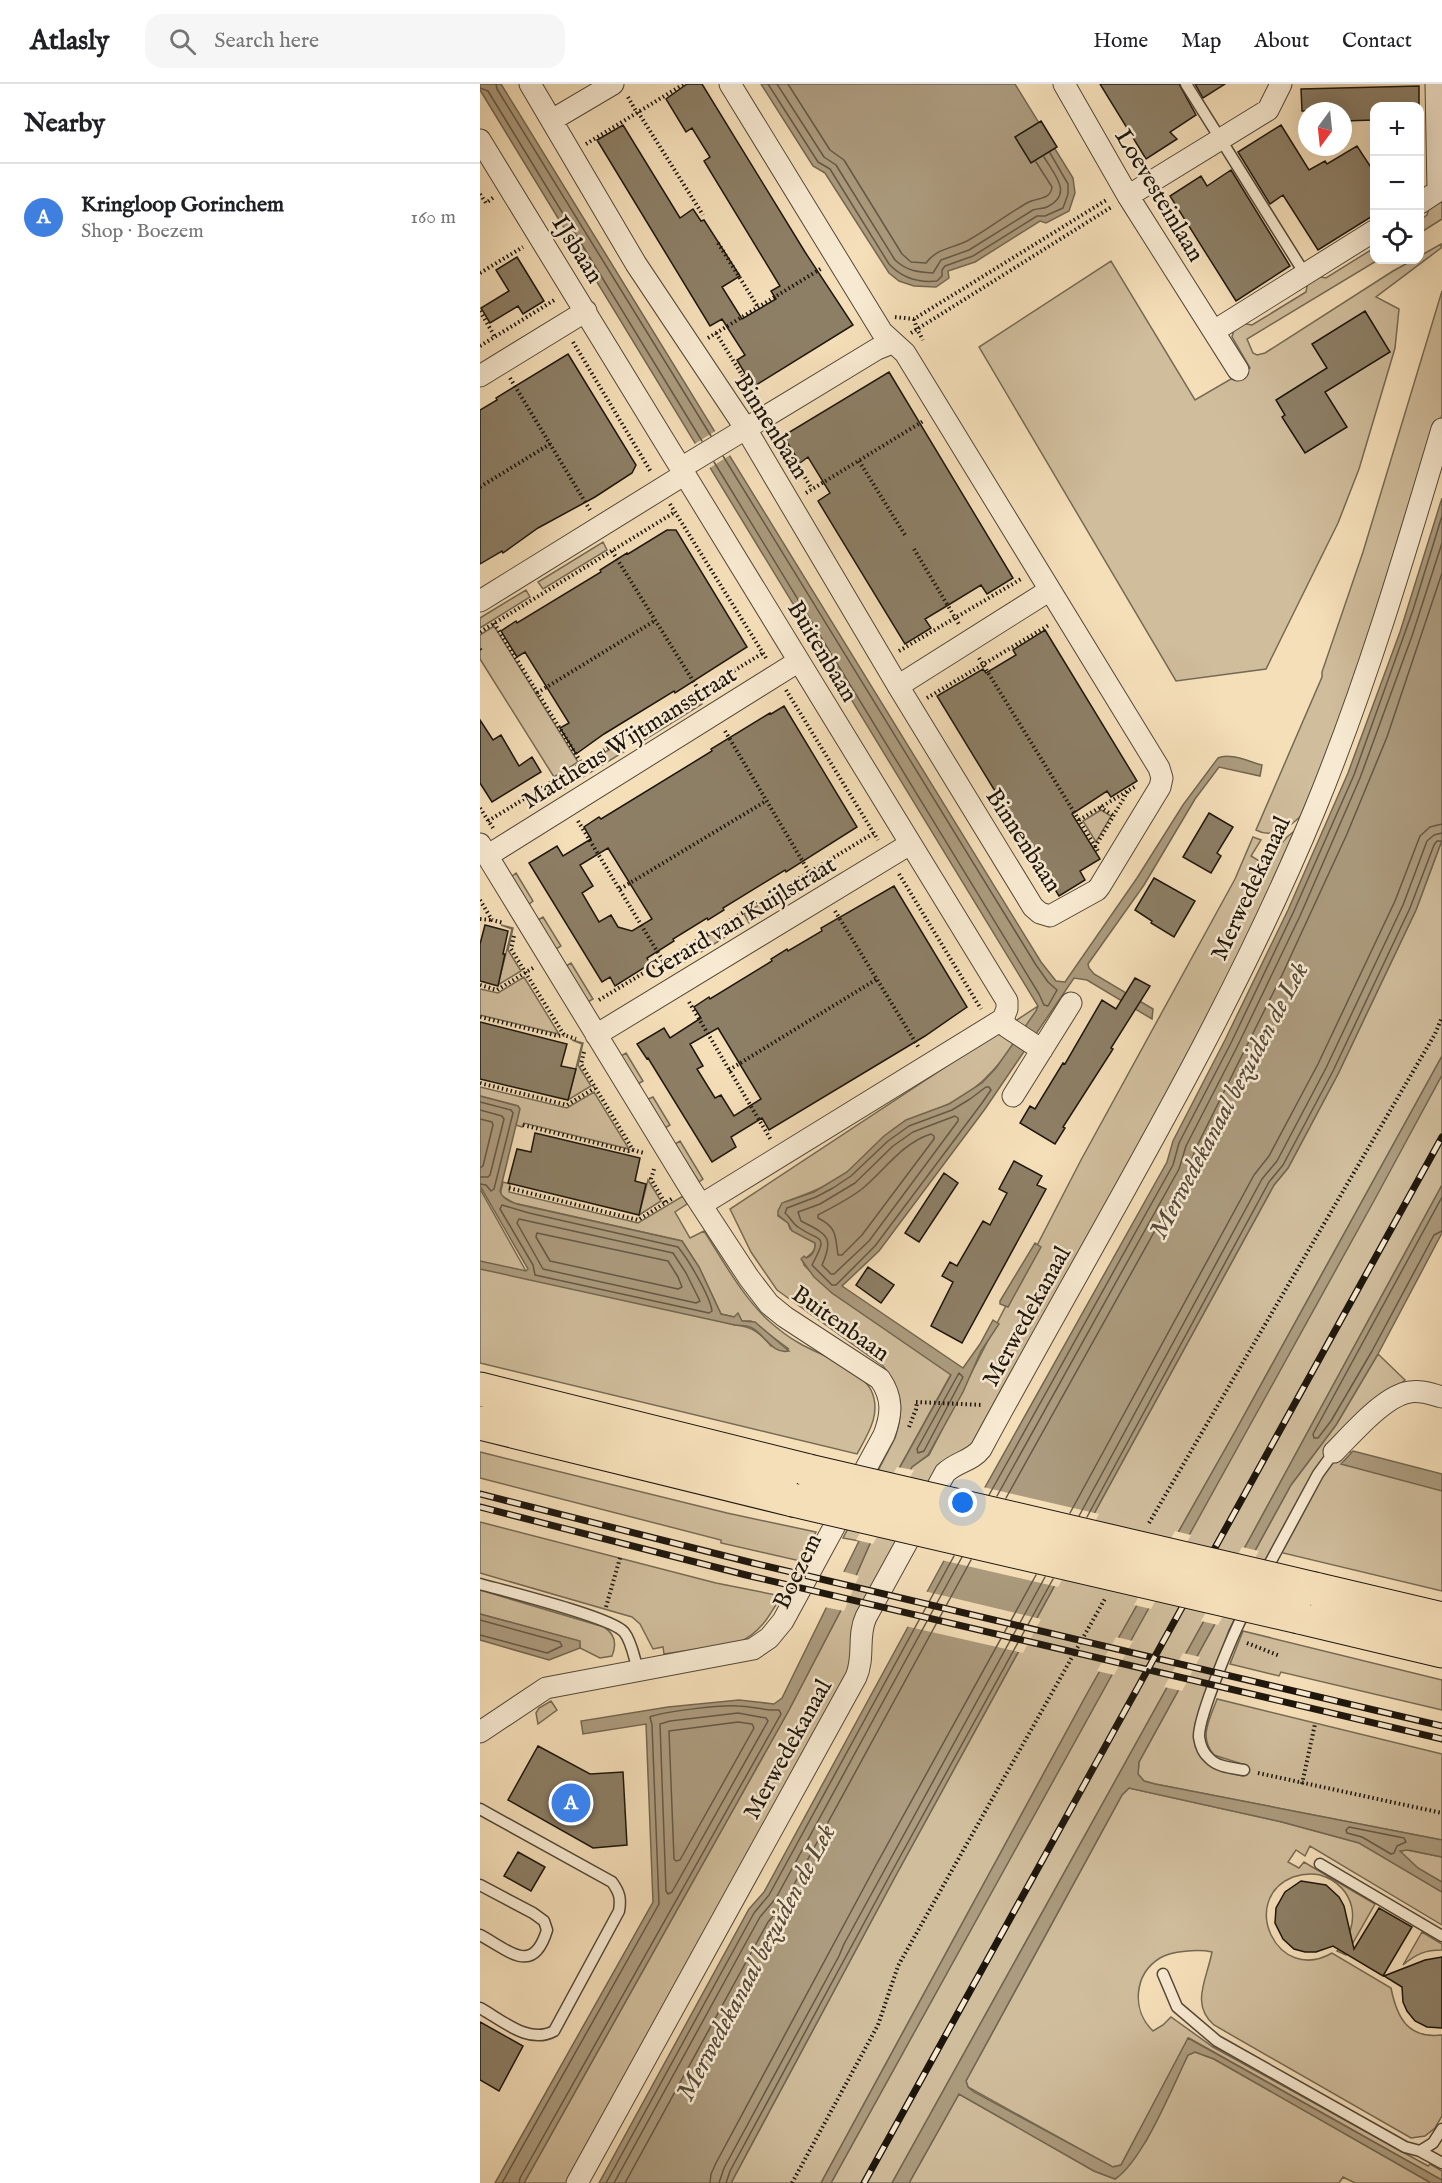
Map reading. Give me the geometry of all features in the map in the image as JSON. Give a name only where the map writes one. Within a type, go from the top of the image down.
[{"type":"highway","points":[[480,1389],[809,1471],[1442,1619]]},
{"type":"highway","points":[[480,1423],[793,1500],[1442,1652]]},
{"type":"street","name":"Binnenbaan","points":[[530,84],[636,264],[692,347],[737,434],[790,503],[1033,907],[1044,915],[1050,916],[1097,890],[1160,787],[1162,778],[1160,771]]},
{"type":"street","points":[[552,120],[613,84]]},
{"type":"street","points":[[730,84],[876,323],[891,343],[904,353],[1160,771]]},
{"type":"street","name":"Loevesteinlaan","points":[[1064,84],[1126,193],[1238,369]]},
{"type":"street","points":[[1126,193],[1268,110],[1281,84]]},
{"type":"street","points":[[1424,200],[1438,191],[1436,84]]},
{"type":"street","name":"IJsbaan","points":[[480,375],[509,368],[586,311],[483,153]]},
{"type":"street","points":[[1214,330],[1370,233]]},
{"type":"street","name":"Buitenbaan","points":[[586,311],[687,467],[799,661],[1003,992],[1007,1001],[1008,1025]]},
{"type":"street","points":[[480,601],[737,434],[877,349],[891,343]]},
{"type":"street","name":"Merwedekanaal","points":[[577,2183],[856,1677],[861,1661],[862,1627],[877,1597],[945,1473],[952,1466],[974,1456],[981,1449],[1133,1175],[1233,986],[1287,873],[1333,763],[1388,612],[1442,429]]},
{"type":"street","points":[[898,686],[1050,590]]},
{"type":"street","name":"Mattheus Wijtmansstraat","points":[[484,850],[799,661]]},
{"type":"street","name":"Gerard van Kuijlstraat","points":[[596,1035],[910,844]]},
{"type":"street","name":"Buitenbaan","points":[[484,850],[695,1196],[749,1278],[769,1304],[801,1329],[880,1379],[888,1390],[891,1401],[890,1418],[884,1435],[783,1621]]},
{"type":"street","points":[[1013,1096],[1039,1048],[1071,1003]]},
{"type":"street","points":[[695,1196],[928,1065],[1008,1025],[1039,1048]]},
{"type":"street","points":[[1334,1452],[1397,1395],[1420,1391],[1442,1397]]},
{"type":"street","name":"Boezem","points":[[480,1732],[546,1688],[753,1649],[769,1638],[783,1621]]},
{"type":"lane","points":[[1186,84],[1305,274]]},
{"type":"lane","points":[[1244,1770],[1216,1764],[1208,1757],[1202,1748],[1199,1736],[1200,1724],[1235,1629],[1318,1474],[1334,1452]]},
{"type":"lane","points":[[480,1584],[588,1615],[622,1629],[628,1638],[638,1670]]},
{"type":"lane","points":[[480,1809],[612,1882],[619,1892],[621,1901],[619,1911],[554,2031],[545,2036],[526,2034],[480,2008]]},
{"type":"lane","points":[[1320,1864],[1442,1936]]},
{"type":"lane","points":[[480,1885],[533,1913],[544,1921],[547,1930],[537,1952],[529,1957],[519,1956],[480,1935]]},
{"type":"lane","points":[[1163,1974],[1177,2007],[1217,2041],[1405,2147],[1420,2151],[1442,2163]]},
{"type":"lane","points":[[1420,2151],[1433,2143],[1442,2129]]},
{"type":"path","points":[[586,144],[684,84]]},
{"type":"path","points":[[638,112],[703,215]]},
{"type":"path","points":[[876,323],[888,316],[914,319],[1126,193]]},
{"type":"path","points":[[891,343],[917,329],[1126,193]]},
{"type":"path","points":[[718,243],[758,307]]},
{"type":"path","points":[[480,273],[524,246]]},
{"type":"path","points":[[692,347],[825,266]]},
{"type":"path","points":[[480,346],[572,289]]},
{"type":"path","points":[[480,311],[550,444],[591,511]]},
{"type":"path","points":[[755,396],[765,390]]},
{"type":"path","points":[[790,503],[940,411]]},
{"type":"path","points":[[480,486],[550,444]]},
{"type":"path","points":[[859,461],[905,535]]},
{"type":"path","points":[[480,632],[675,512]]},
{"type":"path","points":[[914,549],[1099,854]]},
{"type":"path","points":[[612,551],[700,692]]},
{"type":"path","points":[[896,652],[1037,569]]},
{"type":"path","points":[[925,700],[1065,615]]},
{"type":"path","points":[[537,693],[656,620]]},
{"type":"path","points":[[494,623],[582,764]]},
{"type":"path","points":[[488,821],[763,653]]},
{"type":"path","points":[[723,729],[809,872]]},
{"type":"path","points":[[1079,820],[1160,771]]},
{"type":"path","points":[[1095,847],[1128,790]]},
{"type":"path","points":[[620,889],[766,801]]},
{"type":"path","points":[[1100,807],[1114,816]]},
{"type":"path","points":[[577,819],[663,961]]},
{"type":"path","points":[[599,1000],[874,833]]},
{"type":"path","points":[[480,900],[492,920]]},
{"type":"path","points":[[834,909],[928,1065]]},
{"type":"path","points":[[480,919],[508,924]]},
{"type":"path","points":[[516,926],[511,949],[564,1035]]},
{"type":"path","points":[[480,985],[497,990],[549,958]]},
{"type":"path","points":[[729,1070],[877,979]]},
{"type":"path","points":[[687,999],[771,1141]]},
{"type":"path","points":[[480,1017],[587,1041],[581,1065],[633,1150]]},
{"type":"path","points":[[480,1083],[567,1105],[595,1088]]},
{"type":"path","points":[[523,1125],[628,1151],[645,1153]]},
{"type":"path","points":[[654,1168],[651,1179],[665,1203]]},
{"type":"path","points":[[509,1188],[638,1220],[665,1203],[695,1196]]},
{"type":"path","points":[[903,1436],[911,1424],[916,1402]]},
{"type":"path","points":[[929,1402],[991,1407]]},
{"type":"path","points":[[606,1608],[620,1558]]},
{"type":"path","points":[[1247,1644],[1280,1656]]},
{"type":"path","points":[[1302,1784],[1315,1724]]},
{"type":"path","points":[[1244,1770],[1442,1813]]},
{"type":"shaded area","points":[[1442,194],[1442,219],[1424,230],[1424,217],[1427,215],[1430,204]]},
{"type":"shaded area","points":[[1441,244],[1441,248],[1424,261],[1424,254]]},
{"type":"shaded area","points":[[1370,250],[1371,264],[1247,339],[1253,353],[1257,355],[1265,353],[1406,264],[1420,264],[1376,297],[1399,309],[1395,348],[1359,469],[1338,523],[1266,669],[1176,681],[979,347],[1111,261],[1195,400],[1250,368],[1232,337],[1234,329],[1241,323],[1252,325],[1306,292],[1308,281],[1316,276],[1326,278]]},
{"type":"shaded area","points":[[1442,291],[1442,415],[1409,532],[1304,813],[1282,830],[1263,833],[1256,830],[1322,677],[1363,552]]},
{"type":"shaded area","points":[[603,542],[607,550],[543,589],[538,582]]},
{"type":"shaded area","points":[[526,590],[530,597],[480,628],[480,618]]},
{"type":"shaded area","points":[[494,626],[578,762],[554,777],[480,659],[480,635]]},
{"type":"shaded area","points":[[697,696],[702,704],[638,744],[633,736]]},
{"type":"shaded area","points":[[620,743],[625,751],[562,790],[557,782]]},
{"type":"shaded area","points":[[1101,810],[1111,816],[1096,842],[1083,821]]},
{"type":"shaded area","points":[[1298,828],[1209,1015],[974,1450],[947,1463],[852,1674],[567,2183],[524,2183],[789,1710],[840,1612],[872,1539],[912,1467],[929,1455],[1081,1160],[1235,879],[1253,837],[1261,840],[1251,856],[1264,864],[1287,837]]},
{"type":"shaded area","points":[[1442,840],[1442,1056],[1236,1430],[1088,1692],[821,2183],[731,2183],[895,1877],[1274,1185],[1288,1168],[1338,1074],[1416,910]]},
{"type":"shaded area","points":[[516,873],[533,901],[528,905],[511,877]]},
{"type":"shaded area","points":[[808,875],[813,884],[749,923],[744,914]]},
{"type":"shaded area","points":[[543,917],[561,946],[556,949],[538,920]]},
{"type":"shaded area","points":[[731,922],[737,930],[673,969],[668,961]]},
{"type":"shaded area","points":[[501,925],[513,928],[508,950],[521,971],[498,985],[512,929]]},
{"type":"shaded area","points":[[571,963],[593,999],[588,1002],[566,966]]},
{"type":"shaded area","points":[[524,977],[559,1034],[480,1015],[480,989],[498,993]]},
{"type":"shaded area","points":[[1038,1006],[1037,1011],[1009,1051],[977,1086],[949,1104],[908,1120],[895,1128],[840,1177],[785,1202],[778,1216],[788,1223],[790,1229],[815,1243],[813,1252],[803,1261],[804,1265],[832,1293],[951,1374],[859,1541],[843,1538],[895,1438],[901,1409],[898,1392],[883,1366],[777,1290],[751,1252],[730,1209]]},
{"type":"shaded area","points":[[572,1040],[583,1043],[578,1065],[591,1086],[568,1100],[582,1044]]},
{"type":"shaded area","points":[[626,1053],[643,1081],[638,1084],[621,1056]]},
{"type":"shaded area","points":[[1442,1075],[1442,1185],[1250,1538],[892,2183],[831,2183]]},
{"type":"shaded area","points":[[480,1087],[567,1108],[594,1092],[629,1149],[524,1123],[522,1127],[516,1125],[518,1106],[480,1096]]},
{"type":"shaded area","points":[[653,1097],[670,1125],[665,1128],[648,1099]]},
{"type":"shaded area","points":[[680,1141],[703,1179],[699,1182],[675,1144]]},
{"type":"shaded area","points":[[648,1180],[661,1201],[639,1215]]},
{"type":"shaded area","points":[[503,1182],[510,1184],[509,1192],[638,1223],[683,1196],[687,1204],[675,1212],[690,1238],[704,1231],[734,1278],[759,1311],[791,1338],[849,1369],[866,1382],[874,1399],[874,1415],[869,1431],[857,1454],[480,1363],[480,1189],[526,1271],[746,1327],[760,1334],[771,1346],[789,1349],[751,1321],[742,1321],[736,1316],[721,1314],[699,1267],[682,1241],[514,1203],[500,1195]]},
{"type":"shaded area","points":[[1378,1354],[1405,1380],[1332,1447],[1442,1477],[1442,1591],[1271,1550],[1229,1630],[1195,1724],[1195,1737],[1200,1755],[1206,1761],[1222,1770],[1243,1776],[1245,1765],[1214,1755],[1209,1748],[1207,1728],[1217,1699],[1442,1754],[1442,1840],[1155,1784],[1144,1781],[1138,1774],[1139,1762],[1291,1485],[1336,1425]]},
{"type":"shaded area","points":[[480,1452],[727,1513],[816,1532],[800,1561],[721,1543],[721,1540],[480,1478]]},
{"type":"shaded area","points":[[480,1522],[716,1583],[781,1596],[758,1629],[738,1643],[664,1654],[663,1647],[653,1649],[640,1624],[632,1617],[480,1573]]},
{"type":"shaded area","points":[[480,1590],[604,1627],[611,1633],[614,1640],[612,1656],[600,1658],[580,1648],[579,1641],[480,1614]]},
{"type":"shaded area","points":[[1243,1631],[1442,1680],[1442,1710],[1281,1672],[1279,1676],[1230,1664]]},
{"type":"shaded area","points":[[551,1701],[557,1710],[538,1724],[536,1713],[539,1708]]},
{"type":"shaded area","points":[[1129,1788],[1282,1822],[1360,1843],[1442,1892],[1442,1925],[1310,1846],[1305,1856],[1296,1850],[1288,1862],[1299,1868],[1304,1862],[1375,1904],[1346,1955],[1337,1951],[1350,1930],[1353,1918],[1352,1907],[1348,1897],[1332,1880],[1313,1874],[1293,1877],[1277,1888],[1268,1903],[1267,1919],[1271,1935],[1281,1949],[1295,1958],[1312,1960],[1332,1953],[1391,1988],[1401,2017],[1413,2030],[1421,2034],[1442,2035],[1442,2116],[1435,2128],[1425,2136],[1411,2138],[1214,2025],[1203,2009],[1202,2000],[1204,1981],[1212,1952],[1185,1951],[1160,1958],[1145,1973],[1138,1993],[1141,2013],[1153,2031],[1171,2017],[1213,2047],[1428,2166],[1430,2164],[1442,2171],[1442,2180],[1189,2038],[1121,2165],[1112,2167],[968,2087],[966,2081],[1122,1795]]},
{"type":"shaded area","points":[[1407,1850],[1442,1857],[1442,1882],[1408,1861],[1400,1851]]},
{"type":"shaded area","points":[[1422,1932],[1442,1944],[1442,1950],[1421,1953],[1403,1965]]},
{"type":"shaded area","points":[[1195,2052],[1214,2059],[1431,2183],[1355,2183],[1343,2177],[1339,2183],[909,2183],[959,2094],[1094,2171],[1115,2179],[1146,2141],[1188,2055]]},
{"type":"water","points":[[480,84],[501,84],[1041,962],[1056,981],[1065,982],[1137,878],[1183,805],[1218,758],[1228,756],[1262,765],[1260,776],[1219,767],[1195,799],[1144,885],[1088,964],[1094,974],[1153,1009],[1152,1019],[1087,980],[1074,978],[985,1109],[879,1251],[842,1286],[963,1368],[993,1320],[999,1324],[981,1351],[963,1392],[928,1455],[912,1467],[892,1502],[872,1539],[840,1612],[789,1710],[524,2183],[495,2183],[653,1902],[646,1724],[583,1734],[581,1721],[668,1707],[739,1700],[774,1704],[782,1698],[859,1541],[951,1375],[832,1293],[814,1277],[801,1259],[812,1254],[815,1243],[792,1231],[788,1223],[778,1215],[778,1211],[782,1203],[814,1192],[847,1172],[884,1136],[906,1120],[949,1104],[982,1083],[996,1068],[1038,1006],[480,90]]},
{"type":"water","points":[[761,84],[1015,84],[1073,178],[1075,193],[1069,211],[1046,223],[1040,221],[975,262],[948,271],[949,278],[936,287],[914,286],[899,281],[889,273],[825,173],[813,166]]},
{"type":"water","name":"Merwedekanaal bezuiden de Lek","points":[[1442,498],[1442,840],[1416,910],[1338,1074],[1288,1168],[1274,1185],[895,1877],[731,2183],[599,2183],[749,1909],[764,1892],[946,1557],[1167,1162],[1173,1141],[1288,910],[1348,773],[1400,632]]},
{"type":"water","points":[[1442,1056],[1442,1075],[1375,1199],[831,2183],[821,2183],[1088,1692],[1236,1430]]},
{"type":"water","points":[[480,1096],[518,1106],[520,1109],[500,1191],[505,1198],[522,1205],[682,1241],[699,1267],[721,1314],[734,1317],[738,1313],[742,1321],[755,1322],[789,1351],[777,1350],[748,1326],[480,1269],[480,1261],[526,1271],[528,1269],[480,1186]]},
{"type":"water","points":[[1442,1185],[1442,1233],[1378,1354],[1336,1425],[1291,1485],[1139,1762],[1138,1774],[1144,1781],[1155,1784],[1442,1840],[1442,1857],[1408,1850],[1400,1851],[1418,1868],[1442,1882],[1442,1892],[1359,1843],[1282,1822],[1129,1788],[1122,1795],[966,2081],[968,2087],[974,2092],[1113,2167],[1121,2165],[1188,2038],[1442,2180],[1442,2183],[1431,2183],[1214,2059],[1195,2052],[1188,2055],[1166,2103],[1136,2156],[1126,2170],[1115,2179],[1094,2171],[959,2094],[909,2183],[892,2183],[1250,1538]]},
{"type":"water","points":[[1035,1243],[1041,1247],[1008,1307],[1000,1304],[1000,1301]]},
{"type":"water","points":[[1353,1451],[1442,1474],[1442,1491],[1341,1464]]},
{"type":"water","points":[[480,1614],[580,1641],[580,1648],[549,1660],[480,1640]]},
{"type":"pier","points":[[717,430],[732,454],[708,469],[693,445]]},
{"type":"pier","points":[[897,1467],[914,1470],[873,1544],[856,1540]]},
{"type":"pier","points":[[983,1487],[1099,1514],[1058,1587],[941,1560]]},
{"type":"pier","points":[[1175,1531],[1191,1535],[1151,1609],[1134,1605]]},
{"type":"pier","points":[[1242,1547],[1259,1551],[1218,1625],[1201,1621]]},
{"type":"pier","points":[[841,1571],[859,1576],[844,1611],[824,1607]]},
{"type":"pier","points":[[924,1591],[1041,1619],[1023,1653],[905,1626]]},
{"type":"pier","points":[[1116,1637],[1133,1641],[1114,1675],[1097,1671]]},
{"type":"pier","points":[[1183,1653],[1200,1657],[1182,1691],[1164,1687]]},
{"type":"building","points":[[687,84],[702,84],[805,252],[853,325],[753,387],[737,360],[745,355],[722,319],[710,326],[597,140],[623,125],[680,218],[693,209],[701,221],[704,220],[740,276],[722,287],[742,319],[776,299],[771,291],[780,286],[704,161],[710,157],[692,128],[686,132],[666,99]]},
{"type":"building","points":[[1100,84],[1179,84],[1196,115],[1170,132],[1177,139],[1146,159]]},
{"type":"building","points":[[1195,84],[1225,84],[1203,98]]},
{"type":"building","points":[[1419,86],[1419,102],[1370,102],[1370,120],[1352,121],[1352,102],[1302,102],[1301,89]]},
{"type":"building","points":[[1041,121],[1057,147],[1031,163],[1015,137]]},
{"type":"building","points":[[1281,125],[1298,156],[1309,170],[1325,161],[1327,164],[1340,156],[1352,156],[1352,149],[1357,146],[1370,166],[1370,218],[1318,250],[1283,195],[1270,204],[1238,152]]},
{"type":"building","points":[[1231,170],[1290,266],[1236,301],[1170,196],[1201,176],[1207,186]]},
{"type":"building","points":[[517,257],[544,301],[523,314],[518,306],[490,323],[481,308],[509,291],[496,270]]},
{"type":"building","points":[[1365,311],[1390,352],[1325,392],[1347,427],[1305,453],[1282,417],[1285,415],[1276,400],[1327,368],[1312,344]]},
{"type":"building","points":[[568,354],[636,465],[632,473],[595,497],[538,528],[503,553],[502,551],[480,564],[480,410]]},
{"type":"building","points":[[889,372],[1013,578],[987,594],[981,585],[925,619],[931,628],[905,644],[818,501],[830,493],[808,457],[800,463],[783,436]]},
{"type":"building","points":[[667,530],[676,530],[747,647],[675,693],[674,691],[604,734],[576,754],[560,728],[569,723],[525,652],[517,657],[501,631]]},
{"type":"building","points":[[1045,630],[1137,781],[1111,797],[1107,791],[1072,814],[1100,859],[1080,871],[1085,880],[1059,896],[937,696],[983,669],[986,673],[1016,655],[1013,650]]},
{"type":"building","points":[[784,706],[857,827],[723,908],[724,910],[708,920],[707,918],[673,939],[674,941],[647,958],[650,964],[615,986],[610,977],[602,982],[529,863],[557,846],[563,856],[591,839],[584,827],[599,817],[601,819]],"holes":[[[608,848],[652,919],[632,931],[618,927],[611,915],[599,922],[582,893],[593,886],[580,865]]]},
{"type":"building","points":[[480,720],[493,740],[501,735],[519,766],[532,757],[541,772],[492,802],[480,783]]},
{"type":"building","points":[[1209,813],[1233,827],[1217,853],[1221,856],[1211,873],[1183,857]]},
{"type":"building","points":[[1154,878],[1195,901],[1174,937],[1135,910]]},
{"type":"building","points":[[894,886],[967,1007],[925,1036],[769,1130],[762,1118],[731,1137],[736,1147],[712,1162],[637,1044],[664,1028],[670,1038],[701,1018],[694,1007],[772,961],[771,959],[787,949],[788,951],[822,931],[821,928]],"holes":[[[718,1028],[761,1099],[734,1116],[721,1095],[715,1098],[697,1069],[703,1066],[690,1044]]]},
{"type":"building","points":[[485,925],[508,931],[498,986],[480,981],[480,944]]},
{"type":"building","points":[[1135,978],[1150,986],[1063,1127],[1065,1128],[1055,1144],[1020,1123],[1030,1106],[1035,1109],[1063,1063],[1065,1064],[1102,1000],[1116,1009]]},
{"type":"building","points":[[480,1022],[567,1044],[561,1066],[576,1069],[568,1100],[480,1079]]},
{"type":"building","points":[[535,1133],[640,1158],[635,1181],[646,1184],[639,1215],[508,1183],[517,1149],[531,1152]]},
{"type":"building","points":[[1014,1161],[1042,1176],[1037,1185],[1046,1189],[962,1343],[931,1326],[953,1282],[942,1276],[950,1262],[957,1266],[983,1221],[990,1225],[1007,1193],[999,1189]]},
{"type":"building","points":[[944,1173],[958,1183],[919,1242],[905,1233]]},
{"type":"building","points":[[868,1267],[894,1285],[881,1303],[856,1285]]},
{"type":"building","points":[[538,1746],[590,1774],[623,1772],[627,1845],[593,1848],[508,1800]]},
{"type":"building","points":[[518,1852],[545,1867],[531,1891],[504,1876]]},
{"type":"building","points":[[1301,1881],[1326,1885],[1339,1897],[1344,1906],[1354,1949],[1379,1908],[1412,1927],[1383,1976],[1333,1946],[1316,1952],[1305,1952],[1294,1949],[1283,1939],[1275,1923],[1276,1908],[1285,1892]]},
{"type":"building","points":[[1442,1957],[1442,2028],[1427,2027],[1415,2021],[1407,2011],[1403,2002],[1402,1987],[1384,1976],[1425,1960]]},
{"type":"building","points":[[480,2022],[523,2046],[499,2091],[480,2080]]},
{"type":"railway","points":[[864,2183],[1442,1137]]},
{"type":"railway","points":[[480,1494],[753,1563],[1442,1726]]},
{"type":"railway","points":[[480,1507],[746,1575],[1442,1739]]},
{"type":"place","name":"Kringloop Gorinchem","points":[[571,1803]]}]
